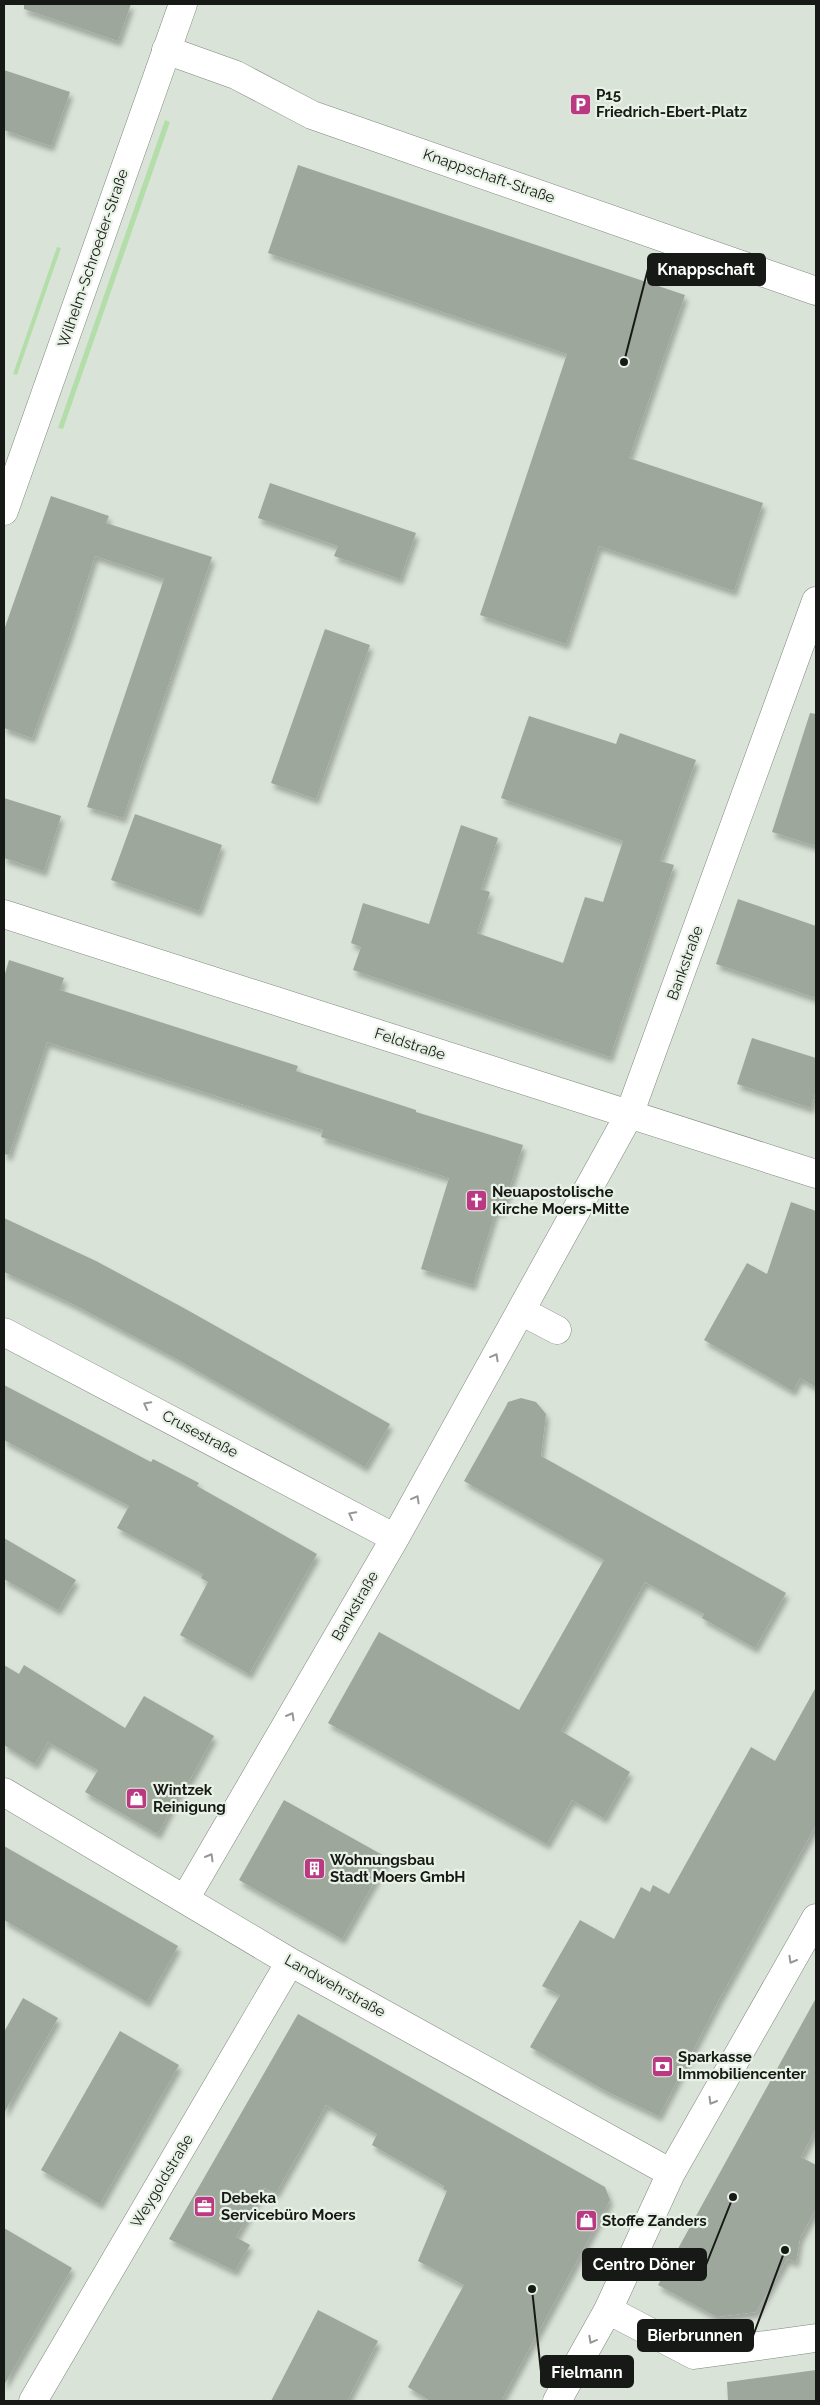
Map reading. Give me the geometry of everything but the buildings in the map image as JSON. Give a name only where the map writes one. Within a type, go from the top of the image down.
[{"type":"street","name":"Wilhelm-Schroeder-Straße","points":[[4,511],[183,4]]},
{"type":"street","name":"Knappschaft-Straße","points":[[166,50],[236,75],[312,115],[816,291]]},
{"type":"street","name":"Bankstraße","points":[[185,1899],[395,1538],[629,1115],[816,601]]},
{"type":"street","name":"Feldstraße","points":[[4,914],[816,1174]]},
{"type":"street","points":[[521,1311],[557,1330]]},
{"type":"street","name":"Crusestraße","points":[[4,1332],[395,1538]]},
{"type":"street","name":"Landwehrstraße","points":[[4,1792],[290,1962],[672,2173]]},
{"type":"street","points":[[557,2401],[608,2310],[672,2173],[816,1918]]},
{"type":"street","name":"Weygoldstraße","points":[[33,2401],[290,1962]]},
{"type":"street","points":[[608,2310],[694,2355],[816,2338]]},
{"type":"green space","points":[[165,120],[170,122],[63,429],[58,428]]},
{"type":"green space","points":[[57,247],[61,248],[17,375],[13,374]]},
{"type":"place","name":"P15 Friedrich-Ebert-Platz","points":[[580,104]]},
{"type":"place","name":"Knappschaft","points":[[624,362]]},
{"type":"place","name":"Neuapostolische Kirche Moers-Mitte","points":[[476,1201]]},
{"type":"place","name":"Wintzek Reinigung","points":[[137,1799]]},
{"type":"place","name":"Wohnungsbau Stadt Moers GmbH","points":[[314,1869]]},
{"type":"place","name":"Sparkasse Immobiliencenter","points":[[662,2066]]},
{"type":"place","name":"Centro Döner","points":[[733,2197]]},
{"type":"place","name":"Debeka Servicebüro Moers","points":[[205,2207]]},
{"type":"place","name":"Stoffe Zanders","points":[[586,2221]]},
{"type":"place","name":"Bierbrunnen","points":[[785,2250]]},
{"type":"place","name":"Fielmann","points":[[532,2289]]}]
